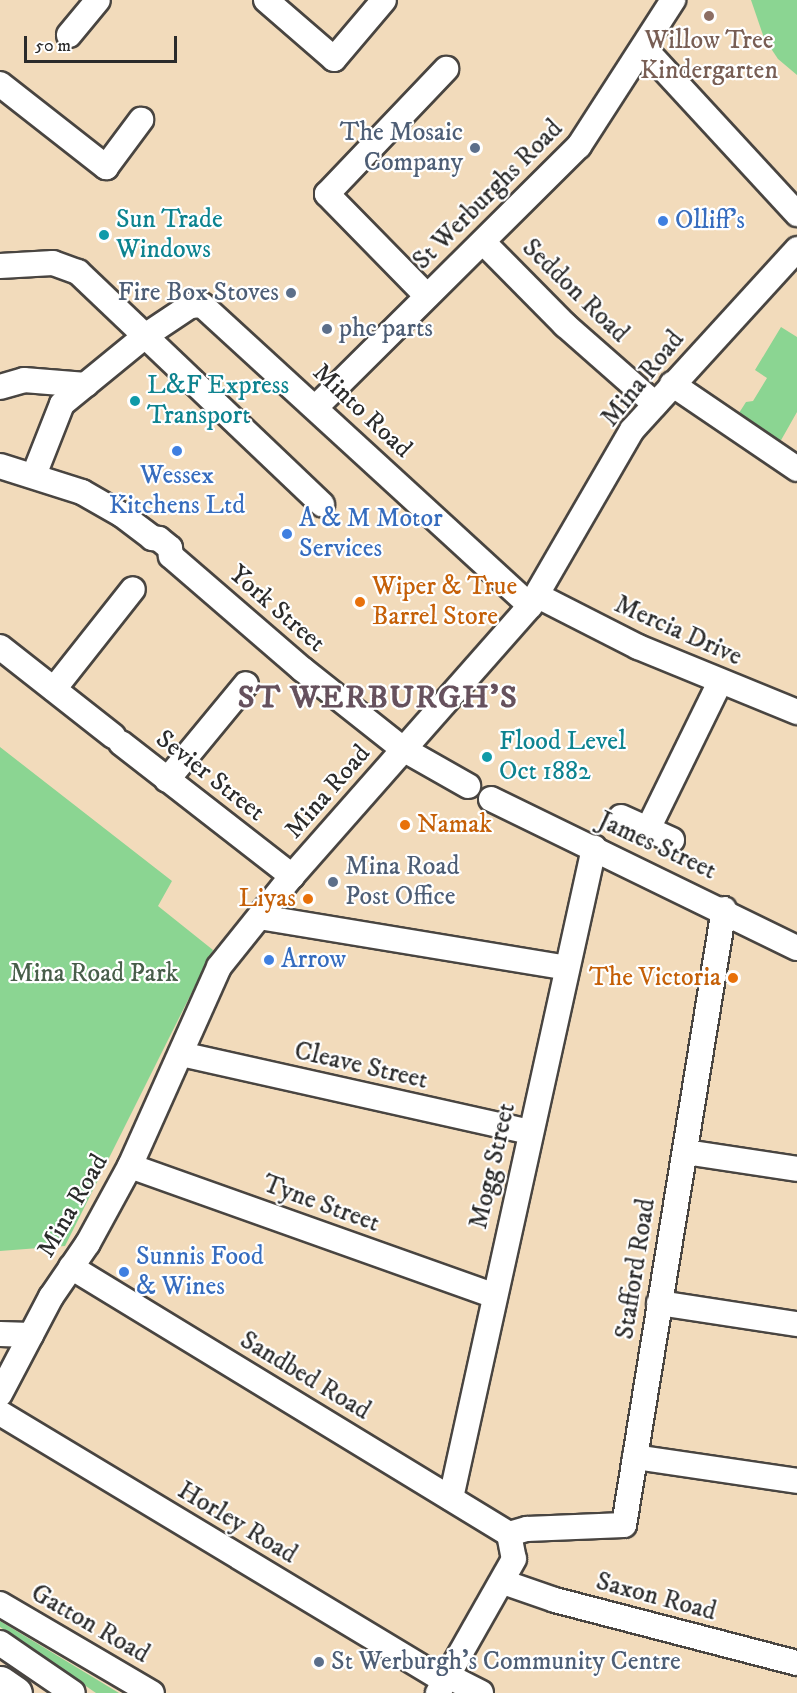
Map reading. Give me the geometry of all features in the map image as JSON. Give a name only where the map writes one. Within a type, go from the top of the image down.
[{"type":"highway","points":[[0,1683],[15,1693]]},
{"type":"street","points":[[69,35],[98,0]]},
{"type":"street","points":[[266,0],[334,59],[384,0]]},
{"type":"street","name":"St Werburghs Road","points":[[316,407],[483,242],[593,129],[673,0]]},
{"type":"street","points":[[644,48],[797,214]]},
{"type":"street","points":[[427,297],[327,194],[446,69]]},
{"type":"street","points":[[0,84],[106,167],[141,120]]},
{"type":"street","name":"Seddon Road","points":[[483,242],[565,325],[655,404]]},
{"type":"street","name":"Mina Road","points":[[0,1394],[130,1166],[219,967],[292,876],[534,601],[632,430],[672,384],[794,259]]},
{"type":"street","points":[[0,266],[66,265],[83,276],[322,504]]},
{"type":"street","name":"Minto Road","points":[[34,475],[58,410],[145,336],[190,306],[206,306],[534,601]]},
{"type":"street","points":[[0,387],[24,380],[86,385]]},
{"type":"street","points":[[672,384],[797,469]]},
{"type":"street","name":"York Street","points":[[0,466],[34,475],[98,500],[152,538],[152,545],[163,556],[171,556],[302,669],[403,749]]},
{"type":"street","points":[[54,689],[132,589]]},
{"type":"street","name":"Mercia Drive","points":[[534,601],[720,682],[797,712]]},
{"type":"street","name":"Sevier Street","points":[[0,647],[292,876]]},
{"type":"street","points":[[648,829],[720,682]]},
{"type":"street","points":[[167,780],[246,684]]},
{"type":"street","name":"James Street","points":[[403,749],[468,786],[477,782],[489,790],[491,799],[724,909],[797,948]]},
{"type":"street","points":[[621,817],[672,840]]},
{"type":"street","name":"Mogg Street","points":[[451,1498],[493,1295],[594,848]]},
{"type":"street","name":"Stafford Road","points":[[509,1534],[527,1529],[624,1525],[724,909]]},
{"type":"street","points":[[260,917],[567,968]]},
{"type":"street","name":"Cleave Street","points":[[181,1054],[530,1132]]},
{"type":"street","points":[[685,1152],[797,1168]]},
{"type":"street","name":"Tyne Street","points":[[130,1166],[493,1295]]},
{"type":"street","name":"Sandbed Road","points":[[71,1267],[509,1534]]},
{"type":"street","points":[[659,1304],[797,1324]]},
{"type":"street","points":[[0,1334],[32,1335]]},
{"type":"street","name":"Horley Road","points":[[0,1413],[444,1683],[482,1693]]},
{"type":"street","points":[[634,1456],[797,1481]]},
{"type":"street","points":[[444,1683],[503,1582],[515,1556],[509,1534]]},
{"type":"street","name":"Saxon Road","points":[[503,1582],[555,1600],[797,1663]]},
{"type":"street","name":"Gatton Road","points":[[0,1604],[152,1693]]},
{"type":"street","points":[[0,1643],[74,1693]]},
{"type":"green space","points":[[751,0],[797,0],[797,75],[778,59],[764,38]]},
{"type":"green space","points":[[781,327],[797,337],[797,412],[780,442],[739,413],[746,402],[753,401],[767,378],[755,370]]},
{"type":"green space","name":"Mina Road Park","points":[[0,747],[172,881],[158,906],[213,950],[65,1246],[0,1251]]},
{"type":"green space","points":[[0,1621],[119,1693],[96,1693],[0,1627]]},
{"type":"place","name":"Willow Tree Kindergarten","points":[[709,16]]},
{"type":"place","name":"The Mosaic Company","points":[[475,148]]},
{"type":"place","name":"Olliff's","points":[[663,221]]},
{"type":"place","name":"Sun Trade Windows","points":[[104,235]]},
{"type":"place","name":"Fire Box Stoves","points":[[291,293]]},
{"type":"place","name":"phc parts","points":[[327,329]]},
{"type":"place","name":"L&F Express Transport","points":[[135,401]]},
{"type":"place","name":"Wessex Kitchens Ltd","points":[[177,451]]},
{"type":"place","name":"A & M Motor Services","points":[[287,534]]},
{"type":"place","name":"Wiper & True Barrel Store","points":[[360,602]]},
{"type":"place","name":"Flood Level Oct 1882","points":[[487,757]]},
{"type":"place","name":"Namak","points":[[405,825]]},
{"type":"place","name":"Mina Road Post Office","points":[[333,882]]},
{"type":"place","name":"Liyas","points":[[308,899]]},
{"type":"place","name":"Arrow","points":[[269,960]]},
{"type":"place","name":"The Victoria","points":[[733,978]]},
{"type":"place","name":"Sunnis Food & Wines","points":[[124,1272]]},
{"type":"place","name":"St Werburgh's Community Centre","points":[[319,1662]]},
{"type":"district","name":"ST WERBURGH'S","points":[[378,698]]}]
